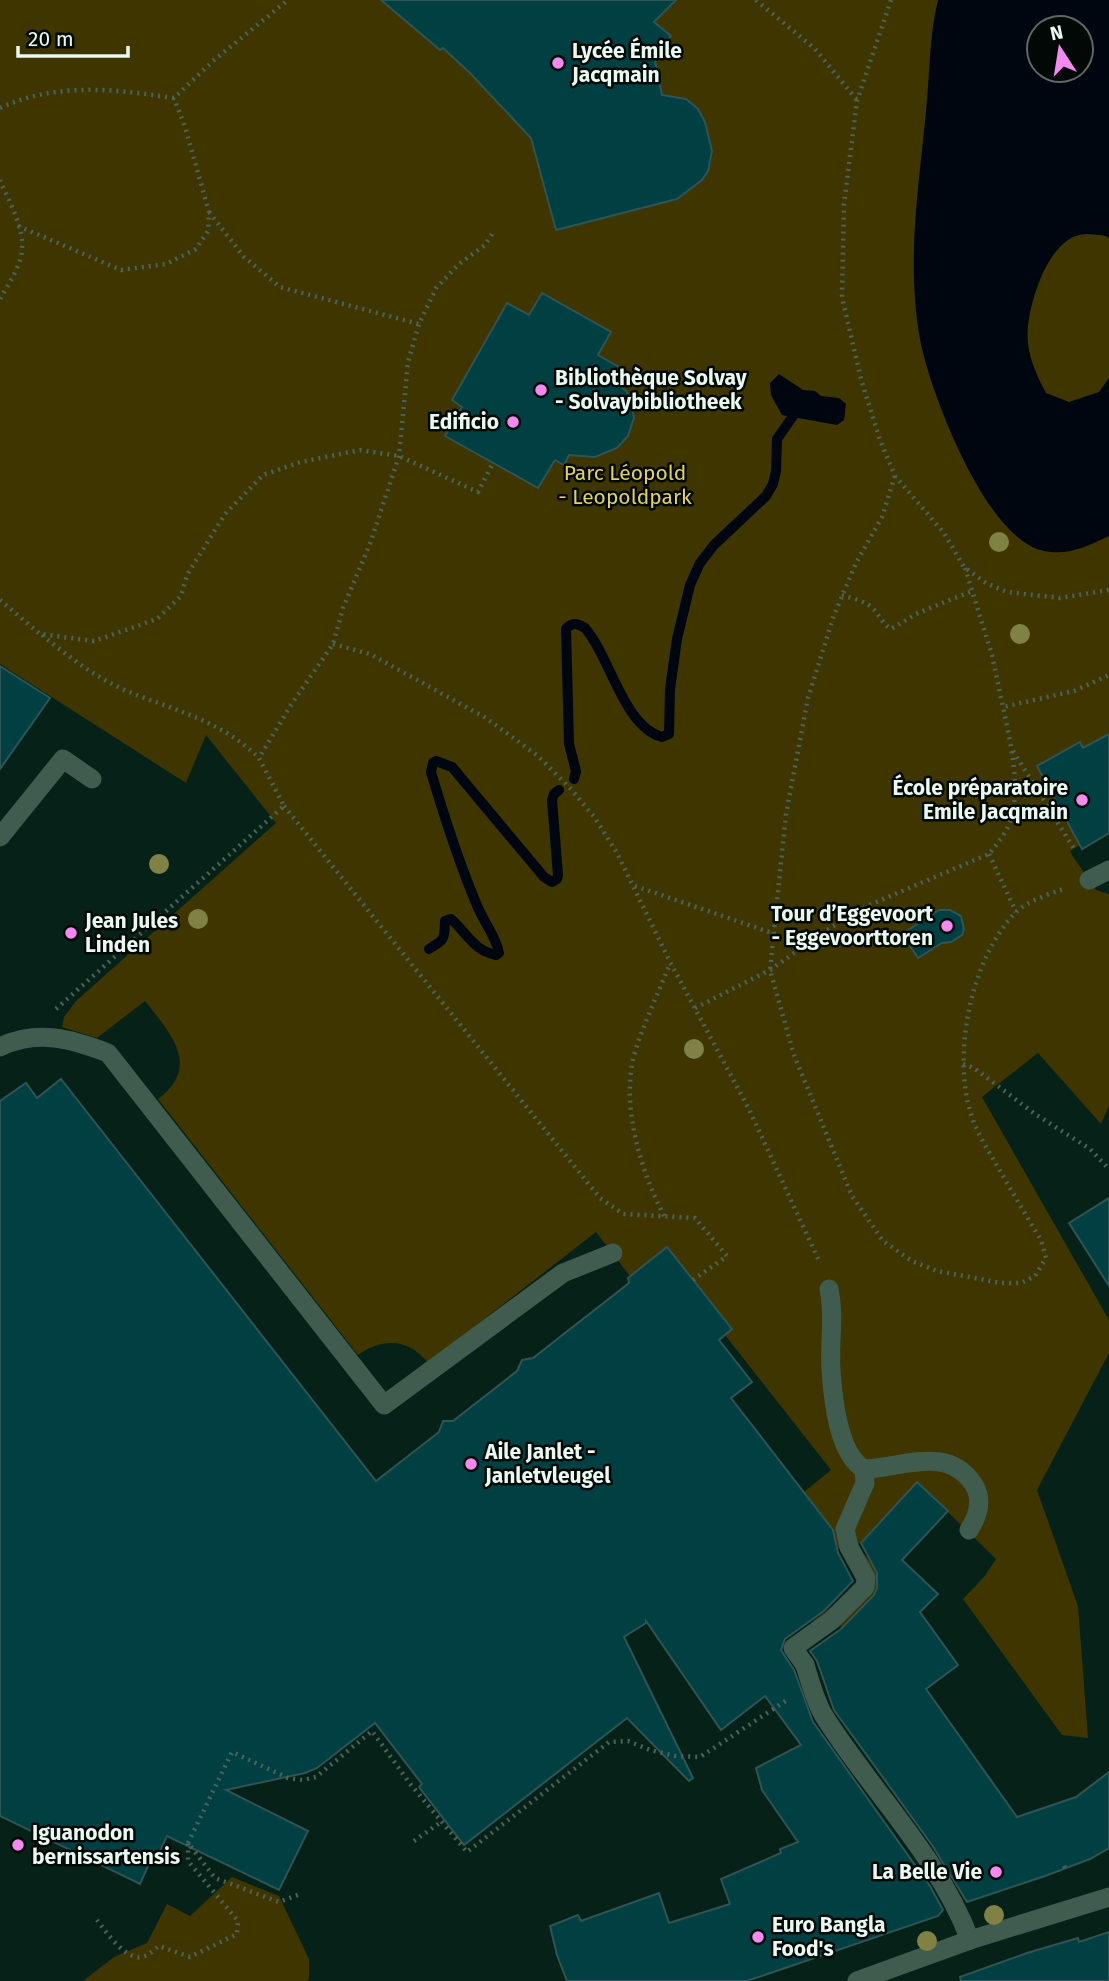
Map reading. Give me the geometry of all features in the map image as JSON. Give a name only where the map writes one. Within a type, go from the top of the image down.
[{"type":"street","points":[[0,837],[63,758],[92,779]]},
{"type":"street","points":[[1089,880],[1109,870]]},
{"type":"street","points":[[0,1047],[24,1037],[61,1038],[107,1053],[384,1405],[563,1273],[612,1253]]},
{"type":"street","points":[[829,1289],[833,1315],[831,1369],[841,1433],[855,1464],[864,1469],[921,1460],[951,1464],[967,1475],[979,1493],[977,1517],[969,1530]]},
{"type":"street","points":[[864,1469],[865,1483],[845,1529],[849,1547],[866,1578],[865,1587],[832,1620],[793,1648],[808,1674],[822,1713],[937,1872],[960,1913],[970,1940]]},
{"type":"street","points":[[857,1981],[970,1940],[1109,1897]]},
{"type":"path","points":[[174,98],[213,61],[288,0]]},
{"type":"path","points":[[756,0],[815,49],[857,101]]},
{"type":"path","points":[[695,1008],[770,970],[867,906],[989,854],[1003,837],[1012,817],[1012,750],[992,655],[972,591],[964,567],[944,533],[895,476],[880,440],[861,379],[842,297],[845,204],[857,101],[891,0]]},
{"type":"path","points":[[0,108],[57,90],[117,89],[174,98]]},
{"type":"path","points":[[18,226],[121,270],[166,264],[197,248],[208,230],[209,212],[174,98]]},
{"type":"path","points":[[0,180],[18,226],[22,249],[0,299]]},
{"type":"path","points":[[209,212],[244,257],[280,287],[419,324]]},
{"type":"path","points":[[259,758],[333,644],[343,608],[386,501],[399,456],[408,362],[419,324],[436,288],[459,264],[485,245],[494,231]]},
{"type":"path","points":[[40,634],[94,640],[157,619],[181,596],[187,575],[225,514],[263,475],[301,462],[360,450],[399,456],[478,492],[494,463]]},
{"type":"path","points":[[895,476],[882,517],[856,563],[842,595],[808,698],[786,814],[770,970],[794,1055],[852,1195],[883,1241],[912,1261],[937,1271],[1001,1283],[1021,1283],[1035,1276],[1042,1267],[1046,1258],[1041,1240],[1018,1205],[971,1114],[963,1075],[968,1014],[975,982],[987,955],[1016,912],[1036,900],[1089,880]]},
{"type":"path","points":[[964,567],[986,583],[1007,592],[1032,597],[1060,598],[1109,590]]},
{"type":"path","points":[[842,595],[865,603],[891,629],[918,613],[972,591]]},
{"type":"path","points":[[0,600],[82,667],[127,691],[190,713],[245,744],[259,758],[284,806],[600,1198],[623,1214],[695,1219],[727,1256],[693,1280]]},
{"type":"path","points":[[333,644],[370,654],[486,718],[538,756],[595,818],[634,886],[670,962],[749,1109],[807,1233],[829,1289]]},
{"type":"path","points":[[1003,707],[1074,691],[1109,674]]},
{"type":"path","points":[[1012,750],[1076,852]]},
{"type":"path","points":[[24,1037],[284,806]]},
{"type":"path","points":[[989,854],[1016,912]]},
{"type":"path","points":[[634,886],[775,934]]},
{"type":"path","points":[[664,1216],[642,1166],[631,1106],[635,1051],[670,962]]},
{"type":"path","points":[[963,1064],[974,1068],[1035,1114],[1090,1149],[1109,1169]]},
{"type":"path","points":[[97,1920],[115,1943],[135,1957],[144,1956],[159,1946],[190,1957],[237,1934],[238,1921],[188,1861],[188,1843],[232,1752],[288,1778],[303,1780],[316,1777],[372,1731],[467,1852],[609,1742],[628,1741],[676,1756],[700,1757],[808,1674]]},
{"type":"path","points":[[414,1840],[441,1822]]},
{"type":"path","points":[[188,1843],[215,1878],[279,1902],[300,1894]]},
{"type":"green space","name":"Parc Léopold - Leopoldpark","points":[[0,0],[1109,0],[1109,734],[1083,748],[1080,742],[1037,766],[1080,845],[1070,851],[1072,855],[1096,890],[1109,894],[1109,1106],[1101,1124],[1038,1053],[982,1097],[1109,1320],[1109,1353],[1037,1490],[1078,1606],[1088,1738],[1062,1735],[963,1599],[984,1577],[996,1559],[917,1482],[856,1547],[896,1586],[847,1634],[840,1625],[822,1637],[811,1623],[864,1581],[814,1517],[812,1510],[816,1507],[804,1492],[831,1470],[725,1335],[732,1329],[630,1276],[596,1232],[428,1363],[413,1349],[396,1343],[377,1345],[358,1355],[158,1099],[171,1087],[178,1074],[180,1062],[172,1037],[145,1001],[97,1038],[62,1027],[64,1017],[76,1001],[276,823],[206,735],[186,783],[0,664]]},
{"type":"green space","points":[[232,1877],[279,1896],[309,1959],[307,1981],[83,1981],[114,1957],[147,1943],[167,1904],[190,1916]]},
{"type":"shaded area","points":[[938,0],[1109,0],[1109,238],[1088,234],[1075,236],[1063,243],[1045,268],[1033,299],[1027,335],[1032,361],[1046,393],[1069,402],[1099,392],[1109,378],[1109,536],[1078,549],[1044,551],[1024,542],[1004,524],[986,500],[955,442],[923,354],[915,301],[914,238],[931,41]]},
{"type":"shaded area","points":[[779,374],[803,390],[839,398],[846,404],[844,420],[837,425],[782,415],[771,395],[770,383]]},
{"type":"building","points":[[381,0],[676,0],[654,22],[671,36],[654,56],[662,95],[686,99],[698,109],[705,122],[712,151],[708,171],[702,180],[677,199],[556,230],[531,138],[443,48],[440,50]]},
{"type":"building","name":"Bibliothèque Solvay - Solvaybibliotheek","points":[[542,293],[611,332],[598,355],[619,367],[612,378],[627,392],[634,418],[628,436],[617,448],[595,457],[569,455],[564,465],[555,460],[538,488],[445,436],[462,407],[452,400],[507,303],[529,315]]},
{"type":"building","points":[[0,666],[50,698],[0,769]]},
{"type":"building","name":"École préparatoire Emile Jacqmain","points":[[1109,734],[1109,833],[1082,849],[1037,766],[1080,742],[1083,748]]},
{"type":"building","points":[[939,910],[950,910],[961,916],[964,929],[962,935],[951,942],[942,943],[918,958],[902,934]]},
{"type":"building","points":[[61,1079],[376,1481],[439,1432],[443,1421],[453,1421],[517,1371],[522,1360],[533,1358],[629,1283],[628,1278],[667,1247],[732,1329],[719,1340],[752,1382],[731,1398],[833,1530],[838,1553],[853,1581],[824,1611],[785,1639],[781,1650],[794,1670],[813,1722],[930,1886],[943,1910],[938,1916],[747,1981],[567,1981],[550,1926],[578,1915],[581,1921],[659,1893],[669,1923],[730,1904],[721,1879],[781,1853],[780,1849],[798,1842],[762,1790],[756,1768],[801,1745],[765,1696],[721,1730],[646,1621],[624,1637],[693,1778],[689,1781],[627,1718],[464,1845],[419,1787],[422,1784],[375,1723],[317,1768],[226,1790],[308,1831],[279,1890],[167,1836],[157,1857],[153,1855],[140,1884],[0,1816],[0,1101],[26,1083],[37,1098]]},
{"type":"building","points":[[1109,1198],[1109,1286],[1069,1223]]},
{"type":"building","points":[[917,1482],[948,1511],[902,1560],[938,1594],[920,1612],[958,1665],[926,1689],[1017,1817],[1076,1797],[1109,1772],[1109,1848],[1090,1859],[967,1902],[932,1845],[834,1710],[817,1661],[810,1651],[841,1629],[874,1595],[877,1573],[861,1543]]},
{"type":"building","points":[[1109,1932],[1109,1981],[961,1981],[960,1977],[1027,1953],[1078,1938],[1079,1942]]},
{"type":"waterway","points":[[574,779],[576,771],[569,744],[566,629],[575,624],[585,628],[637,719],[662,737],[669,734],[670,689],[677,639],[690,585],[700,563],[714,545],[766,496],[776,471],[777,439],[793,416]]},
{"type":"waterway","points":[[429,949],[441,940],[445,921],[451,919],[482,950],[496,955],[499,953],[457,854],[431,772],[433,763],[436,761],[452,767],[544,877],[552,882],[558,875],[552,800],[559,790]]},
{"type":"place","name":"Lycée Émile Jacqmain","points":[[558,63]]},
{"type":"place","name":"Bibliothèque Solvay - Solvaybibliotheek","points":[[541,390]]},
{"type":"place","name":"Edificio","points":[[513,422]]},
{"type":"place","name":"École préparatoire Emile Jacqmain","points":[[1082,800]]},
{"type":"place","name":"Tour d’Eggevoort - Eggevoorttoren","points":[[947,926]]},
{"type":"place","name":"Jean Jules Linden","points":[[71,933]]},
{"type":"place","name":"Aile Janlet - Janletvleugel","points":[[471,1464]]},
{"type":"place","name":"Iguanodon bernissartensis","points":[[18,1845]]},
{"type":"place","name":"La Belle Vie","points":[[996,1872]]},
{"type":"place","name":"Euro Bangla Food's","points":[[758,1937]]}]
